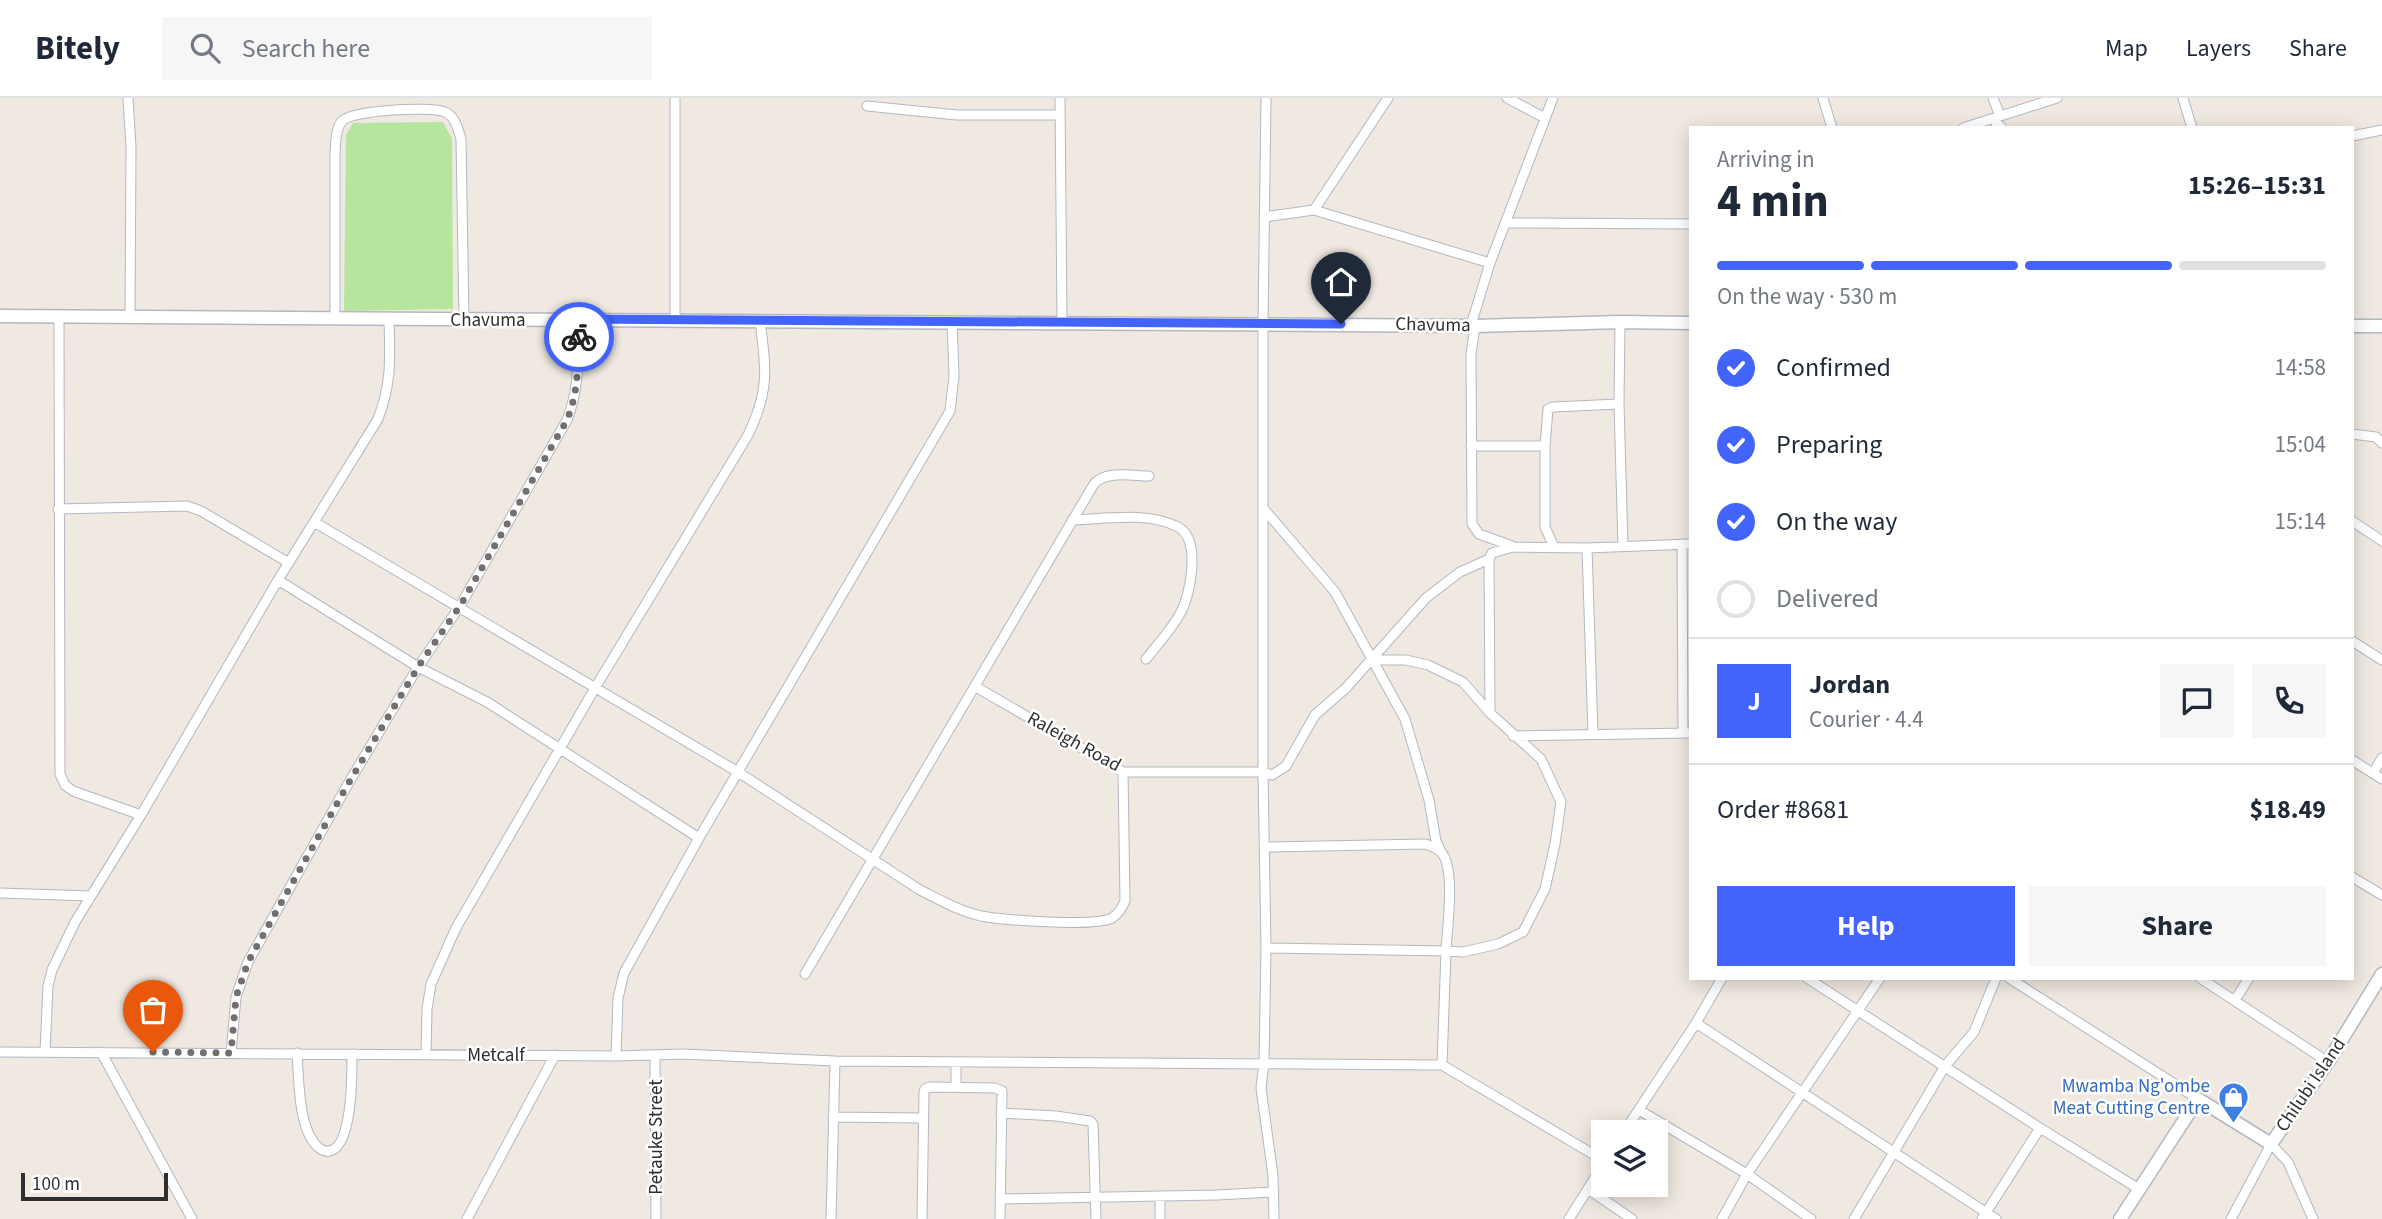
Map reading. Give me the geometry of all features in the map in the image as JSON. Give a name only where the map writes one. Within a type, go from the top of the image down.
[{"type":"street","points":[[128,98],[131,147],[130,317]]},
{"type":"street","points":[[675,98],[675,320]]},
{"type":"street","points":[[1266,98],[1263,323],[1263,772],[1266,948],[1264,1063],[1261,1088],[1274,1192],[1274,1219]]},
{"type":"street","points":[[1314,210],[1388,98]]},
{"type":"street","points":[[1507,98],[1545,118]]},
{"type":"street","points":[[1513,547],[1479,534],[1472,524],[1473,326],[1490,263],[1553,98]]},
{"type":"street","points":[[1823,98],[1831,126]]},
{"type":"street","points":[[1993,98],[1998,122]]},
{"type":"street","points":[[1975,126],[1998,122],[2057,98]]},
{"type":"street","points":[[2183,98],[2191,126]]},
{"type":"street","points":[[1062,322],[1060,115],[1063,99]]},
{"type":"street","points":[[867,106],[957,115],[1060,115]]},
{"type":"street","points":[[335,319],[335,152],[342,120],[361,113],[434,108],[447,112],[456,124],[461,139],[464,320]]},
{"type":"street","points":[[2354,136],[2382,130]]},
{"type":"street","points":[[1264,218],[1314,210],[1490,263]]},
{"type":"street","points":[[1506,223],[1689,224]]},
{"type":"street","name":"Chavuma","points":[[0,316],[1473,326],[1689,323]]},
{"type":"street","points":[[59,317],[60,774],[65,785],[73,791],[141,815]]},
{"type":"street","points":[[231,1053],[236,997],[248,962],[348,784],[418,667],[460,606],[570,411],[577,383],[579,319]]},
{"type":"street","points":[[45,1052],[48,986],[52,970],[75,922],[141,815],[278,580],[379,419],[389,382],[389,320]]},
{"type":"street","points":[[426,1055],[427,1009],[431,984],[456,928],[759,412],[766,385],[760,321]]},
{"type":"street","points":[[616,1056],[618,998],[624,973],[699,838],[950,411],[954,376],[952,321]]},
{"type":"street","points":[[1620,322],[1623,546]]},
{"type":"street","points":[[2354,326],[2382,326]]},
{"type":"street","points":[[1554,547],[1545,527],[1548,409],[1619,404]]},
{"type":"street","points":[[2354,434],[2376,437],[2382,443]]},
{"type":"street","points":[[1471,446],[1545,446]]},
{"type":"street","points":[[805,974],[1098,479],[1105,476],[1149,476]]},
{"type":"street","points":[[58,509],[187,506],[201,511],[289,563]]},
{"type":"street","points":[[1263,508],[1335,592],[1405,719],[1429,800],[1436,841],[1446,863],[1449,879],[1442,1065],[1591,1155]]},
{"type":"street","points":[[1072,520],[1147,519],[1181,528],[1188,534],[1192,556],[1187,598],[1173,624],[1146,659]]},
{"type":"street","points":[[314,522],[738,772],[931,895],[980,916],[1022,921],[1102,921],[1121,911],[1125,901],[1124,772]]},
{"type":"street","points":[[2354,522],[2382,541]]},
{"type":"street","points":[[1490,713],[1489,559],[1492,553],[1513,547],[1587,548],[1686,544],[1687,733],[1513,736]]},
{"type":"street","points":[[1587,548],[1593,734]]},
{"type":"street","points":[[1263,772],[1272,775],[1286,766],[1315,715],[1346,688],[1426,598],[1460,572],[1489,559]]},
{"type":"street","points":[[278,580],[418,667],[487,702],[699,838]]},
{"type":"street","points":[[2354,642],[2382,660]]},
{"type":"street","points":[[1266,948],[1463,953],[1498,944],[1523,932],[1545,889],[1561,802],[1541,759],[1513,736],[1463,682],[1428,665],[1406,660],[1372,660]]},
{"type":"street","name":"Raleigh Road","points":[[976,687],[1124,772],[1263,772]]},
{"type":"street","points":[[2373,773],[2382,758]]},
{"type":"street","points":[[2354,761],[2382,779]]},
{"type":"street","points":[[1266,847],[1426,844],[1441,852]]},
{"type":"street","points":[[2354,878],[2382,895]]},
{"type":"street","points":[[0,893],[91,896]]},
{"type":"street","name":"Chilubi Island","points":[[2198,1099],[2270,1144],[2328,1062],[2382,974]]},
{"type":"street","points":[[1633,1120],[1721,980]]},
{"type":"street","points":[[1810,980],[2139,1189]]},
{"type":"street","points":[[1722,1219],[1747,1174],[1879,980]]},
{"type":"street","points":[[1854,1219],[1945,1066],[1974,1032],[1995,980]]},
{"type":"street","points":[[2015,980],[2198,1099],[2120,1219]]},
{"type":"street","points":[[2203,980],[2328,1062]]},
{"type":"street","points":[[2235,1000],[2248,980]]},
{"type":"street","points":[[1696,1023],[1893,1152],[1984,1216],[1996,1219]]},
{"type":"street","name":"Metcalf","points":[[0,1052],[655,1055],[835,1061],[1442,1065]]},
{"type":"street","points":[[101,1052],[192,1219]]},
{"type":"street","points":[[297,1053],[303,1112],[308,1131],[314,1143],[321,1150],[328,1151],[335,1149],[346,1126],[351,1098],[352,1054]]},
{"type":"street","points":[[467,1219],[555,1055]]},
{"type":"street","name":"Petauke Street","points":[[655,1055],[656,1219]]},
{"type":"street","points":[[831,1219],[835,1061]]},
{"type":"street","points":[[956,1062],[956,1087]]},
{"type":"street","points":[[922,1219],[925,1089],[956,1087],[999,1088],[1002,1091],[1000,1219]]},
{"type":"street","points":[[1639,1110],[1747,1174],[1811,1219]]},
{"type":"street","points":[[1001,1113],[1056,1116],[1090,1121],[1093,1124],[1096,1219]]},
{"type":"street","points":[[833,1117],[923,1118]]},
{"type":"street","points":[[1984,1216],[2040,1128]]},
{"type":"street","points":[[2231,1219],[2270,1144],[2288,1163],[2313,1219]]},
{"type":"street","points":[[1569,1219],[1591,1184]]},
{"type":"street","points":[[1588,1189],[1632,1219]]},
{"type":"street","points":[[1000,1199],[1274,1192]]},
{"type":"street","points":[[1160,1196],[1160,1219]]},
{"type":"green space","points":[[443,122],[452,139],[453,309],[344,311],[346,135],[353,123]]},
{"type":"way so far","points":[[153,1052],[231,1053],[236,997],[248,962],[348,784],[418,667],[460,606],[567,420],[577,383],[579,337]]},
{"type":"place","name":"Mwamba Ng'ombe Meat Cutting Centre","points":[[2233,1124]]},
{"type":"route","points":[[579,337],[579,319],[1341,324]]}]
